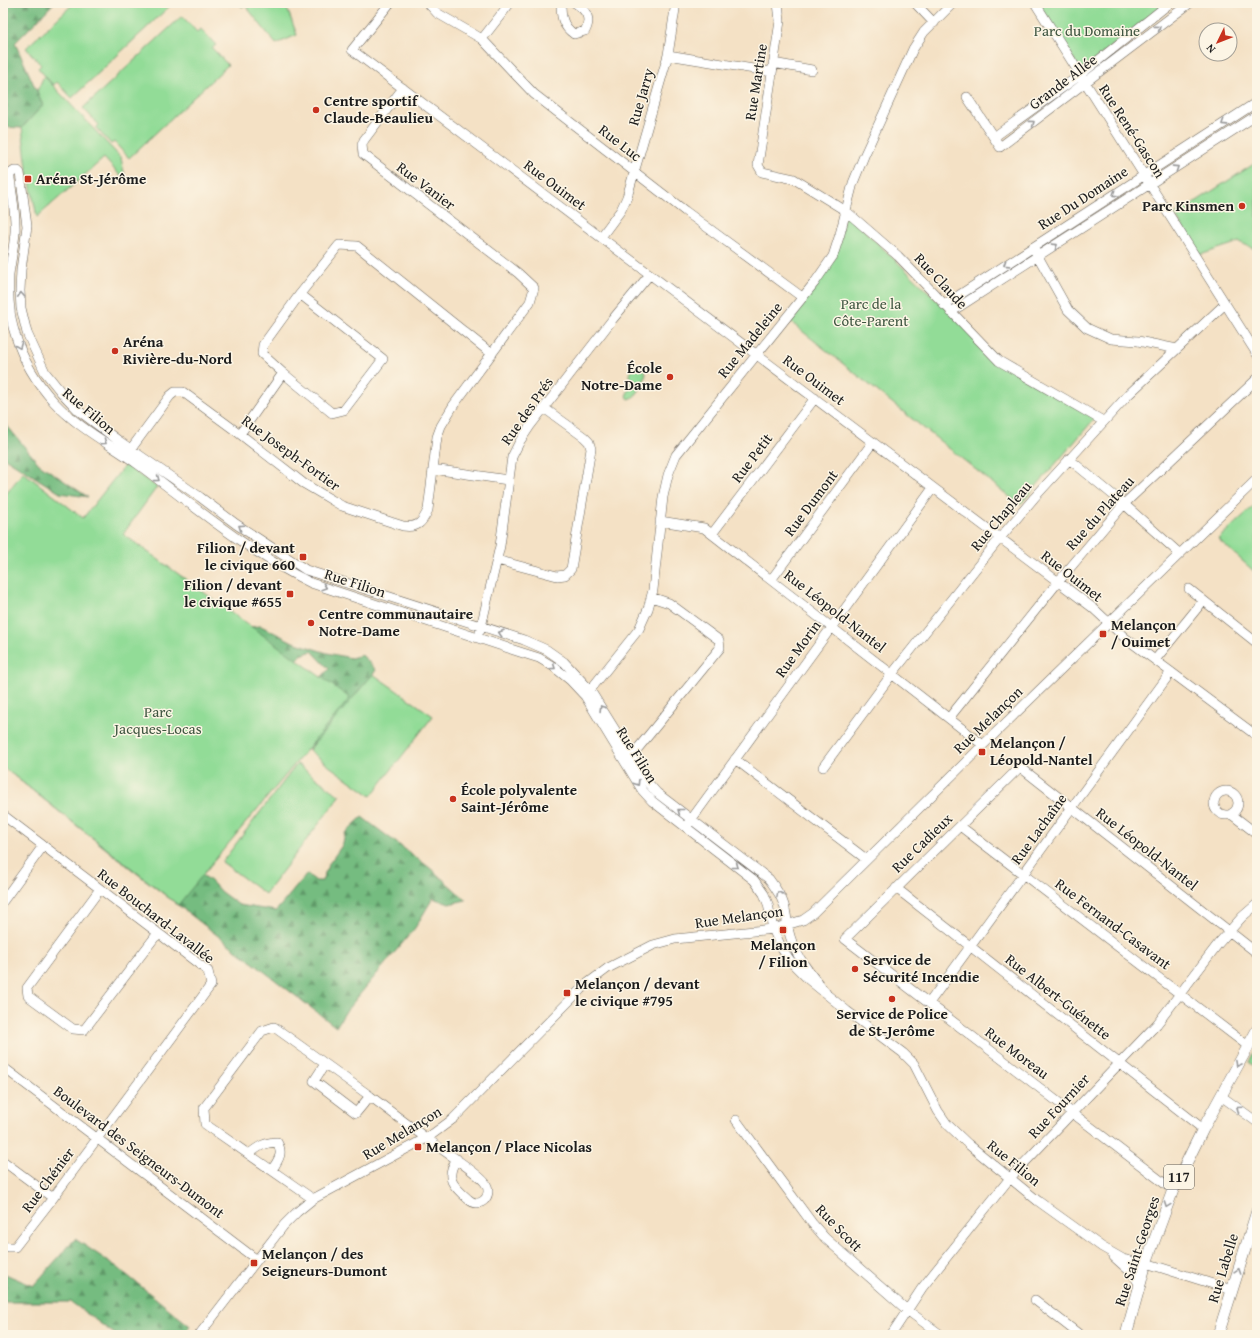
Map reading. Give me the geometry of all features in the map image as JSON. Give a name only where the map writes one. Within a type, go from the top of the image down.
[{"type":"main road","name":"Rue Saint-Georges","points":[[1126,1335],[1146,1263],[1173,1190],[1203,1129],[1257,1030]]},
{"type":"main road","name":"Rue Labelle","points":[[1218,1335],[1257,1211]]},
{"type":"street","name":"Rue Ouimet","points":[[390,3],[352,50],[1093,608],[1124,637],[1257,736]]},
{"type":"street","name":"Rue Luc","points":[[428,3],[437,13],[482,39],[534,94],[634,172],[802,297]]},
{"type":"street","points":[[482,39],[510,3]]},
{"type":"street","points":[[562,3],[563,22],[567,29],[574,34],[585,31],[588,24],[586,12],[575,3]]},
{"type":"street","name":"Rue Jarry","points":[[601,237],[620,210],[627,197],[668,55],[675,3]]},
{"type":"street","name":"Rue Martine","points":[[758,165],[780,21],[778,3]]},
{"type":"street","points":[[915,3],[934,22]]},
{"type":"street","name":"Rue Madeleine","points":[[588,693],[639,629],[648,609],[651,597],[663,497],[668,474],[676,455],[833,256],[853,183],[913,49],[924,32],[953,3]]},
{"type":"street","name":"Rue René-Gascon","points":[[1035,3],[1257,354]]},
{"type":"street","name":"Grande Allée","points":[[994,136],[1080,75],[1170,3]]},
{"type":"street","name":"Grande Allée","points":[[967,97],[1000,147],[1190,3]]},
{"type":"street","points":[[668,55],[812,70]]},
{"type":"street","name":"Rue Vanier","points":[[403,88],[364,140],[362,145],[363,154],[518,273],[534,288]]},
{"type":"street","name":"Rue Du Domaine","points":[[944,305],[1257,102]]},
{"type":"street","name":"Rue Du Domaine","points":[[952,312],[1257,115]]},
{"type":"street","name":"Rue Claude","points":[[758,165],[762,172],[794,179],[846,211],[898,256],[999,361],[1103,421]]},
{"type":"street","name":"Rue Filion","points":[[128,453],[105,444],[73,420],[54,402],[38,381],[22,354],[15,336],[9,303],[9,275],[15,232],[10,174],[14,171],[18,171],[20,173],[27,226],[21,270],[20,291],[27,333],[45,372],[79,411],[128,453],[228,532],[269,560],[304,575],[482,626],[524,640],[545,649],[564,662],[588,693],[657,794],[754,880],[764,894],[768,904],[773,929],[782,949],[792,963],[809,980],[903,1053],[914,1064],[938,1111],[947,1124],[968,1144],[1038,1201],[1102,1247],[1122,1259],[1146,1263],[1232,1290]]},
{"type":"street","points":[[300,294],[383,359],[344,410],[332,413],[262,354],[263,345],[300,294],[339,245],[357,246],[492,354]]},
{"type":"street","points":[[1033,247],[1068,310],[1087,328],[1111,339],[1177,349]]},
{"type":"street","name":"Rue des Prés","points":[[478,638],[498,560],[512,457],[520,441],[544,408],[650,274]]},
{"type":"street","name":"Rue Joseph-Fortier","points":[[128,453],[170,396],[175,392],[183,392],[303,483],[342,506],[403,526],[409,527],[418,525],[424,520],[428,510],[437,437],[441,426],[453,406],[530,302],[534,288]]},
{"type":"street","name":"Rue Chapleau","points":[[823,767],[892,674],[1000,538],[1103,421],[1129,394],[1224,304]]},
{"type":"street","points":[[240,434],[283,373]]},
{"type":"street","name":"Rue du Plateau","points":[[949,718],[1058,582],[1124,504],[1257,379]]},
{"type":"street","name":"Rue Petit","points":[[712,534],[815,398]]},
{"type":"street","points":[[498,560],[557,576],[565,575],[571,569],[591,449],[589,442],[584,437],[544,408]]},
{"type":"street","name":"Rue Dumont","points":[[771,580],[873,442]]},
{"type":"street","points":[[1069,459],[1124,504],[1180,554]]},
{"type":"street","points":[[433,469],[508,480]]},
{"type":"street","name":"Rue Melançon","points":[[199,1335],[284,1225],[297,1212],[313,1199],[426,1138],[453,1119],[584,986],[608,968],[653,945],[675,939],[773,929],[803,920],[813,913],[866,859],[1257,479]]},
{"type":"street","name":"Rue Morin","points":[[689,823],[933,488]]},
{"type":"street","name":"Rue Léopold-Nantel","points":[[660,521],[704,528],[983,745]]},
{"type":"street","name":"Rue Filion","points":[[304,575],[310,583],[539,658],[554,667],[588,693],[624,762],[642,790],[652,801],[689,823],[769,879],[779,892],[784,906],[790,937],[799,957],[810,974],[826,993]]},
{"type":"street","points":[[1189,589],[1257,643]]},
{"type":"street","points":[[624,762],[639,748],[720,648],[719,640],[670,603],[651,597]]},
{"type":"street","points":[[1155,660],[1203,601]]},
{"type":"street","points":[[539,658],[545,649]]},
{"type":"street","name":"Rue Lachaîne","points":[[929,1003],[1171,672]]},
{"type":"street","points":[[735,759],[866,859]]},
{"type":"street","name":"Rue Léopold-Nantel","points":[[1020,768],[1257,953]]},
{"type":"street","name":"Rue Cadieux","points":[[845,939],[1020,768]]},
{"type":"street","points":[[1231,814],[1257,834]]},
{"type":"street","name":"Rue Bouchard-Lavallée","points":[[3,815],[208,971],[211,985],[97,1138]]},
{"type":"street","name":"Rue Fernand-Casavant","points":[[960,826],[1248,1046]]},
{"type":"street","points":[[3,901],[44,846]]},
{"type":"street","name":"Rue Albert-Guénette","points":[[896,888],[1203,1129]]},
{"type":"street","points":[[100,889],[27,988],[28,996],[73,1029],[84,1030],[158,932]]},
{"type":"street","name":"Rue Fournier","points":[[892,1335],[922,1288],[1010,1178],[1157,1024],[1218,944],[1242,917],[1257,904]]},
{"type":"street","name":"Rue Moreau","points":[[845,939],[1173,1190]]},
{"type":"street","points":[[313,1199],[205,1124],[204,1108],[262,1031],[274,1027],[457,1159],[486,1184],[488,1191],[485,1200],[479,1204],[472,1203],[454,1188],[450,1174],[451,1168],[457,1159]]},
{"type":"street","points":[[325,1064],[314,1081],[356,1113],[370,1096]]},
{"type":"street","name":"Boulevard des Seigneurs-Dumont","points":[[3,1067],[257,1260]]},
{"type":"street","points":[[1221,1096],[1257,1122]]},
{"type":"street","name":"Rue Scott","points":[[736,1120],[812,1223],[825,1238],[907,1310],[941,1335]]},
{"type":"street","name":"Rue Chénier","points":[[3,1244],[7,1247],[15,1248],[97,1138]]},
{"type":"street","points":[[249,1154],[259,1146],[269,1142],[277,1142],[281,1149],[280,1158],[272,1170]]},
{"type":"street","points":[[3,1161],[53,1198]]},
{"type":"street","points":[[1102,1247],[1133,1274],[1140,1285]]},
{"type":"street","points":[[1035,1300],[1080,1335]]},
{"type":"green space","points":[[3,3],[54,3],[15,43],[43,105],[22,128],[3,127]]},
{"type":"green space","points":[[74,3],[172,4],[72,98],[57,82],[53,85],[38,68],[41,65],[26,48]]},
{"type":"green space","points":[[239,3],[285,3],[297,35],[276,44],[245,5],[242,7]]},
{"type":"green space","name":"Parc du Domaine","points":[[1038,3],[1166,3],[1081,71]]},
{"type":"green space","points":[[182,16],[197,32],[201,29],[216,45],[212,48],[228,65],[129,158],[114,142],[111,144],[96,128],[99,125],[83,108]]},
{"type":"green space","points":[[44,76],[121,158],[126,182],[104,158],[37,217],[27,168],[22,128],[43,105],[37,91]]},
{"type":"green space","points":[[1257,162],[1257,250],[1239,242],[1200,255],[1175,215]]},
{"type":"green space","name":"Parc de la Côte-Parent","points":[[845,212],[1006,366],[1096,417],[1020,505],[787,319],[835,257]]},
{"type":"green space","points":[[637,367],[643,368],[646,373],[643,384],[638,392],[629,399],[626,396],[631,384],[630,374],[633,369]]},
{"type":"green space","points":[[3,421],[39,464],[88,497],[60,493],[3,457]]},
{"type":"green space","name":"Parc Jacques-Locas","points":[[125,465],[157,487],[123,534],[350,698],[178,905],[3,767],[3,498],[23,472],[83,518]]},
{"type":"green space","points":[[1257,503],[1257,574],[1218,539]]},
{"type":"green space","points":[[261,626],[293,642],[327,653],[351,658],[362,655],[376,670],[356,699],[332,727],[305,752],[283,760],[291,709],[329,669],[312,651],[301,655],[158,848],[210,880],[221,892],[239,905],[276,911],[307,874],[316,881],[322,881],[328,865],[343,844],[345,833],[362,817],[430,868],[466,900],[449,904],[433,898],[415,928],[346,1011],[336,1027],[134,871],[3,767],[3,715],[231,628]]},
{"type":"green space","points":[[373,674],[433,716],[371,796],[309,750]]},
{"type":"green space","points":[[297,764],[340,796],[265,894],[222,862]]},
{"type":"green space","points":[[1257,1048],[1257,1068],[1249,1062]]},
{"type":"green space","points":[[75,1239],[117,1267],[190,1326],[184,1335],[116,1335],[71,1302],[3,1302],[3,1273],[33,1286]]},
{"type":"place","name":"Centre sportif Claude-Beaulieu","points":[[316,110]]},
{"type":"place","name":"Aréna St-Jérôme","points":[[28,179]]},
{"type":"place","name":"Parc Kinsmen","points":[[1242,206]]},
{"type":"place","name":"Aréna Rivière-du-Nord","points":[[115,351]]},
{"type":"place","name":"École Notre-Dame","points":[[670,377]]},
{"type":"place","name":"Filion / devant le civique 660","points":[[303,557]]},
{"type":"place","name":"Filion / devant le civique #655","points":[[290,594]]},
{"type":"place","name":"Centre communautaire Notre-Dame","points":[[311,623]]},
{"type":"place","name":"Melançon / Ouimet","points":[[1103,634]]},
{"type":"place","name":"Melançon / Léopold-Nantel","points":[[982,752]]},
{"type":"place","name":"École polyvalente Saint-Jérôme","points":[[453,799]]},
{"type":"place","name":"Melançon / Filion","points":[[783,930]]},
{"type":"place","name":"Service de Sécurité Incendie","points":[[855,969]]},
{"type":"place","name":"Melançon / devant le civique #795","points":[[567,993]]},
{"type":"place","name":"Service de Police de St-Jerôme","points":[[892,999]]},
{"type":"place","name":"Melançon / Place Nicolas","points":[[418,1147]]},
{"type":"place","name":"Melançon / des Seigneurs-Dumont","points":[[254,1263]]}]
